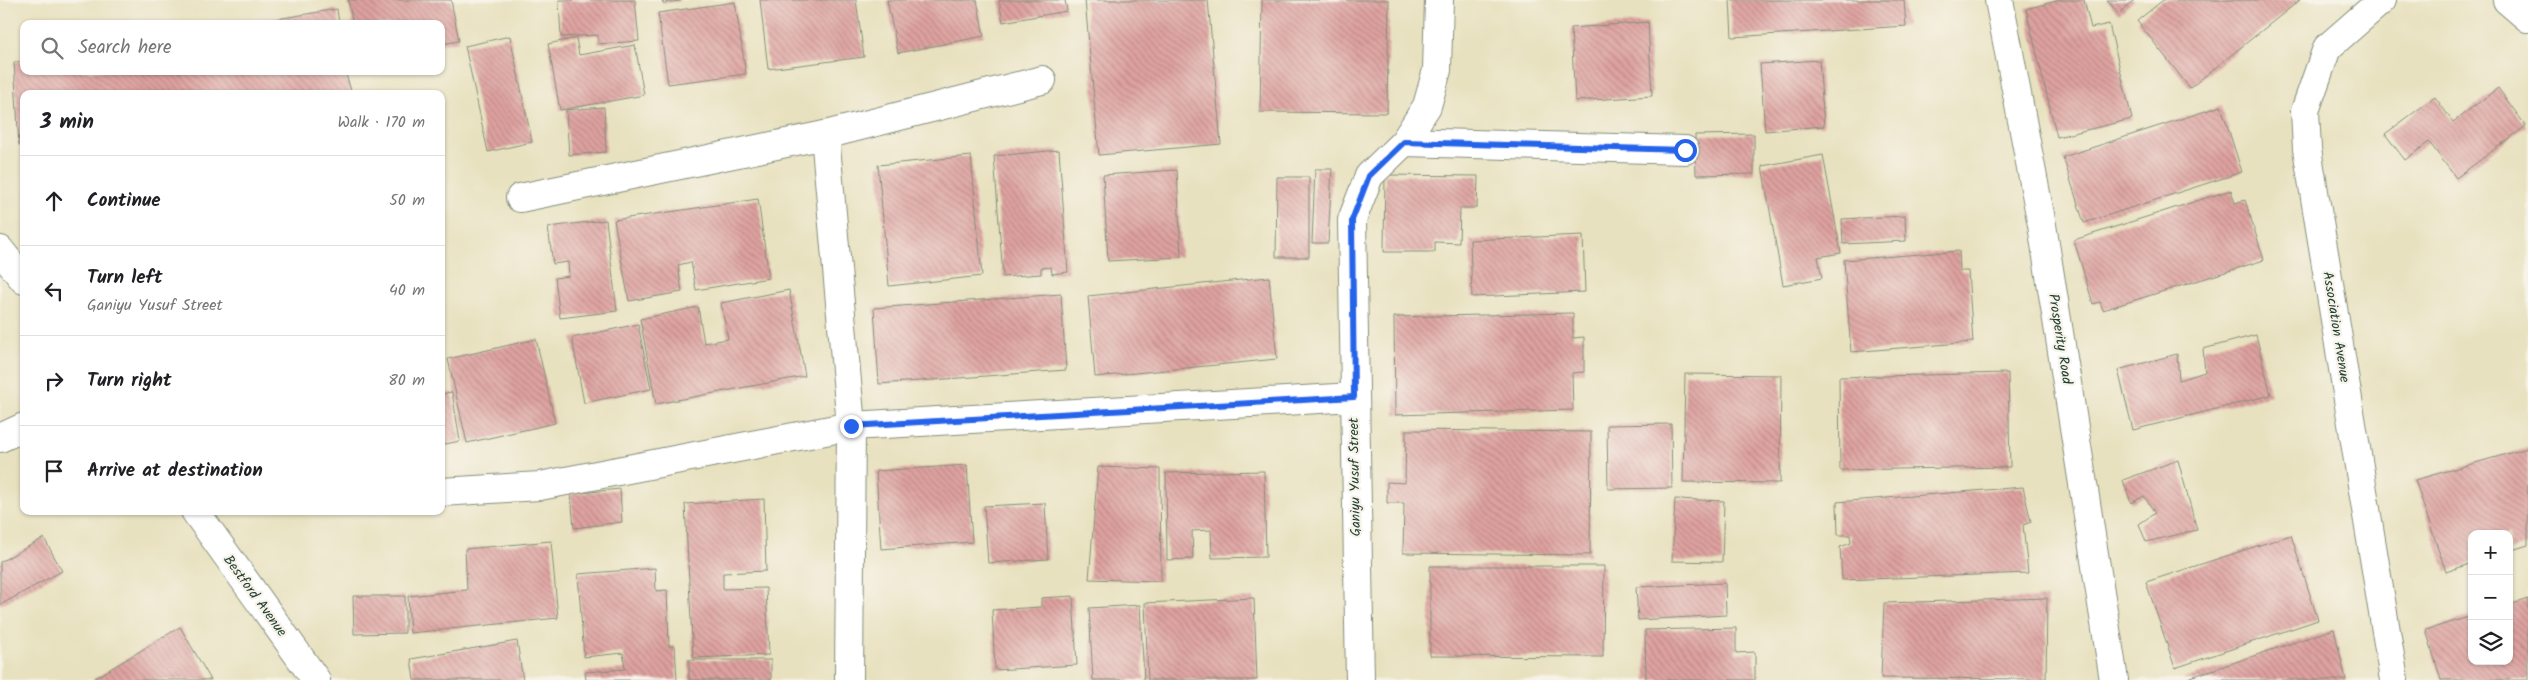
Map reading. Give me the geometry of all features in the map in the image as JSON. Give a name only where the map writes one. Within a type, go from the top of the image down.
[{"type":"street","name":"Ganiyu Yusuf Street","points":[[1360,680],[1352,220],[1369,176],[1404,142],[1427,106],[1437,70],[1439,0]]},
{"type":"street","name":"Prosperity Road","points":[[1999,0],[2042,225],[2114,680]]},
{"type":"street","name":"Association Avenue","points":[[2382,0],[2327,48],[2305,111],[2307,149],[2394,680]]},
{"type":"street","points":[[2507,0],[2528,18]]},
{"type":"street","points":[[520,198],[825,135],[1042,80]]},
{"type":"street","points":[[825,135],[851,426],[849,680]]},
{"type":"street","points":[[1404,142],[1685,150]]},
{"type":"street","points":[[0,250],[20,275]]},
{"type":"street","points":[[445,492],[540,486],[851,426],[1354,397]]},
{"type":"street","points":[[0,438],[20,429]]},
{"type":"street","name":"Bestford Avenue","points":[[198,515],[316,680]]},
{"type":"building","points":[[348,0],[451,0],[459,41],[445,43],[445,20],[352,20]]},
{"type":"building","points":[[559,0],[635,0],[639,41],[598,44],[598,35],[561,37]]},
{"type":"building","points":[[662,0],[681,0],[681,1],[663,3]]},
{"type":"building","points":[[760,0],[856,0],[864,57],[768,69]]},
{"type":"building","points":[[887,0],[977,0],[984,36],[898,53]]},
{"type":"building","points":[[999,0],[1065,0],[1067,11],[1003,22]]},
{"type":"building","points":[[1085,0],[1208,0],[1221,144],[1099,155]]},
{"type":"building","points":[[1262,0],[1389,0],[1387,113],[1260,112]]},
{"type":"building","points":[[1730,0],[1904,0],[1906,26],[1732,37]]},
{"type":"building","points":[[2060,0],[2084,0],[2091,28],[2109,24],[2132,119],[2057,137],[2026,9]]},
{"type":"building","points":[[2107,0],[2134,0],[2119,14]]},
{"type":"building","points":[[2163,0],[2300,0],[2190,88],[2137,21]]},
{"type":"building","points":[[735,2],[746,74],[668,84],[658,13]]},
{"type":"building","points":[[337,9],[338,20],[270,20]]},
{"type":"building","points":[[1648,22],[1652,96],[1575,101],[1571,28]]},
{"type":"building","points":[[510,36],[532,142],[488,152],[465,46]]},
{"type":"building","points":[[576,38],[579,55],[635,45],[644,95],[560,110],[548,44]]},
{"type":"building","points":[[1819,60],[1824,126],[1765,131],[1760,64]]},
{"type":"building","points":[[20,61],[20,75],[346,75],[351,90],[20,90],[19,145],[14,62]]},
{"type":"building","points":[[2498,88],[2526,126],[2456,178],[2429,142],[2405,160],[2385,134],[2435,97],[2453,122]]},
{"type":"building","points":[[2221,106],[2242,172],[2084,223],[2063,157]]},
{"type":"building","points":[[604,107],[606,152],[569,155],[566,110]]},
{"type":"building","points":[[1754,134],[1754,174],[1696,175],[1695,135]]},
{"type":"building","points":[[1059,150],[1068,272],[1052,274],[1051,267],[1041,268],[1041,274],[1003,277],[994,156]]},
{"type":"building","points":[[1823,155],[1841,253],[1818,257],[1822,278],[1783,285],[1762,166]]},
{"type":"building","points":[[971,156],[982,276],[889,286],[878,165]]},
{"type":"building","points":[[1315,169],[1332,169],[1328,243],[1312,243]]},
{"type":"building","points":[[1177,170],[1181,257],[1108,261],[1103,175]]},
{"type":"building","points":[[1385,175],[1478,176],[1477,208],[1460,208],[1459,243],[1435,242],[1435,252],[1384,252]]},
{"type":"building","points":[[1277,177],[1309,177],[1309,257],[1276,257]]},
{"type":"building","points":[[2231,190],[2235,203],[2245,200],[2264,260],[2103,310],[2100,302],[2093,304],[2074,240]]},
{"type":"building","points":[[758,199],[769,278],[696,290],[691,262],[678,265],[682,292],[629,301],[614,220]]},
{"type":"building","points":[[1905,216],[1906,241],[1843,244],[1842,219]]},
{"type":"building","points":[[606,220],[617,311],[560,318],[555,278],[569,276],[568,262],[553,264],[548,227]]},
{"type":"building","points":[[1583,235],[1585,292],[1472,297],[1470,240]]},
{"type":"building","points":[[1959,251],[1960,271],[1968,271],[1973,342],[1851,352],[1844,260]]},
{"type":"building","points":[[1269,277],[1277,359],[1095,377],[1088,296]]},
{"type":"building","points":[[789,290],[805,376],[656,404],[640,319],[698,307],[704,343],[728,339],[721,303]]},
{"type":"building","points":[[1061,294],[1066,370],[879,384],[874,308]]},
{"type":"building","points":[[1573,313],[1573,338],[1584,337],[1584,372],[1572,373],[1573,410],[1395,415],[1394,317]]},
{"type":"building","points":[[638,324],[651,389],[584,403],[572,338]]},
{"type":"building","points":[[2256,335],[2271,395],[2133,430],[2118,370],[2177,354],[2179,380],[2205,372],[2203,349]]},
{"type":"building","points":[[536,339],[555,423],[467,443],[448,359]]},
{"type":"building","points":[[2008,373],[2010,467],[1840,470],[1839,377]]},
{"type":"building","points":[[1685,374],[1781,375],[1780,483],[1683,482]]},
{"type":"building","points":[[452,392],[460,441],[445,444],[445,393]]},
{"type":"building","points":[[1671,424],[1672,488],[1608,489],[1607,425]]},
{"type":"building","points":[[1406,430],[1591,432],[1590,555],[1403,553],[1404,503],[1387,503],[1387,482],[1405,483]]},
{"type":"building","points":[[2528,448],[2528,545],[2513,550],[2513,530],[2468,530],[2468,564],[2446,572],[2415,480]]},
{"type":"building","points":[[2178,460],[2197,530],[2146,542],[2139,524],[2155,513],[2144,496],[2131,503],[2123,480]]},
{"type":"building","points":[[967,465],[972,542],[881,549],[876,471]]},
{"type":"building","points":[[1098,467],[1160,469],[1161,581],[1089,579]]},
{"type":"building","points":[[1264,471],[1266,557],[1212,558],[1211,530],[1192,531],[1193,559],[1167,560],[1166,473]]},
{"type":"building","points":[[2023,487],[2031,522],[2023,525],[2028,573],[1842,580],[1840,547],[1851,543],[1850,535],[1838,535],[1837,502]]},
{"type":"building","points":[[620,489],[622,522],[574,528],[571,494]]},
{"type":"building","points":[[764,499],[766,571],[723,573],[723,589],[766,588],[769,655],[693,658],[685,504]]},
{"type":"building","points":[[1675,499],[1724,501],[1722,562],[1672,561]]},
{"type":"building","points":[[1045,503],[1048,559],[988,563],[984,506]]},
{"type":"building","points":[[2291,535],[2318,620],[2175,668],[2146,582]]},
{"type":"building","points":[[44,538],[62,571],[0,605],[0,562]]},
{"type":"building","points":[[551,541],[558,618],[410,633],[408,596],[467,590],[465,549]]},
{"type":"building","points":[[1430,566],[1604,566],[1603,657],[1430,656]]},
{"type":"building","points":[[655,568],[656,591],[667,590],[669,646],[675,646],[677,680],[586,680],[585,672],[625,669],[623,653],[584,657],[578,574]]},
{"type":"building","points":[[1725,583],[1726,615],[1638,620],[1636,587]]},
{"type":"building","points":[[353,596],[405,596],[405,633],[354,634]]},
{"type":"building","points":[[1073,596],[1077,665],[995,670],[992,610],[1041,607],[1041,598]]},
{"type":"building","points":[[1254,598],[1257,680],[1148,680],[1145,603]]},
{"type":"building","points":[[2047,598],[2046,679],[1881,678],[1884,603]]},
{"type":"building","points":[[2528,599],[2528,680],[2441,680],[2426,630],[2468,617],[2468,665],[2513,665],[2513,604]]},
{"type":"building","points":[[1140,605],[1144,680],[1093,680],[1089,608]]},
{"type":"building","points":[[180,627],[211,680],[92,680]]},
{"type":"building","points":[[1736,628],[1736,653],[1755,652],[1755,680],[1646,680],[1645,630]]},
{"type":"building","points":[[2334,629],[2346,680],[2182,680]]},
{"type":"building","points":[[517,641],[523,680],[414,680],[411,659]]},
{"type":"building","points":[[689,660],[771,660],[771,680],[689,680]]},
{"type":"route","points":[[851,426],[1354,397],[1352,220],[1369,176],[1404,142],[1685,150]]}]
